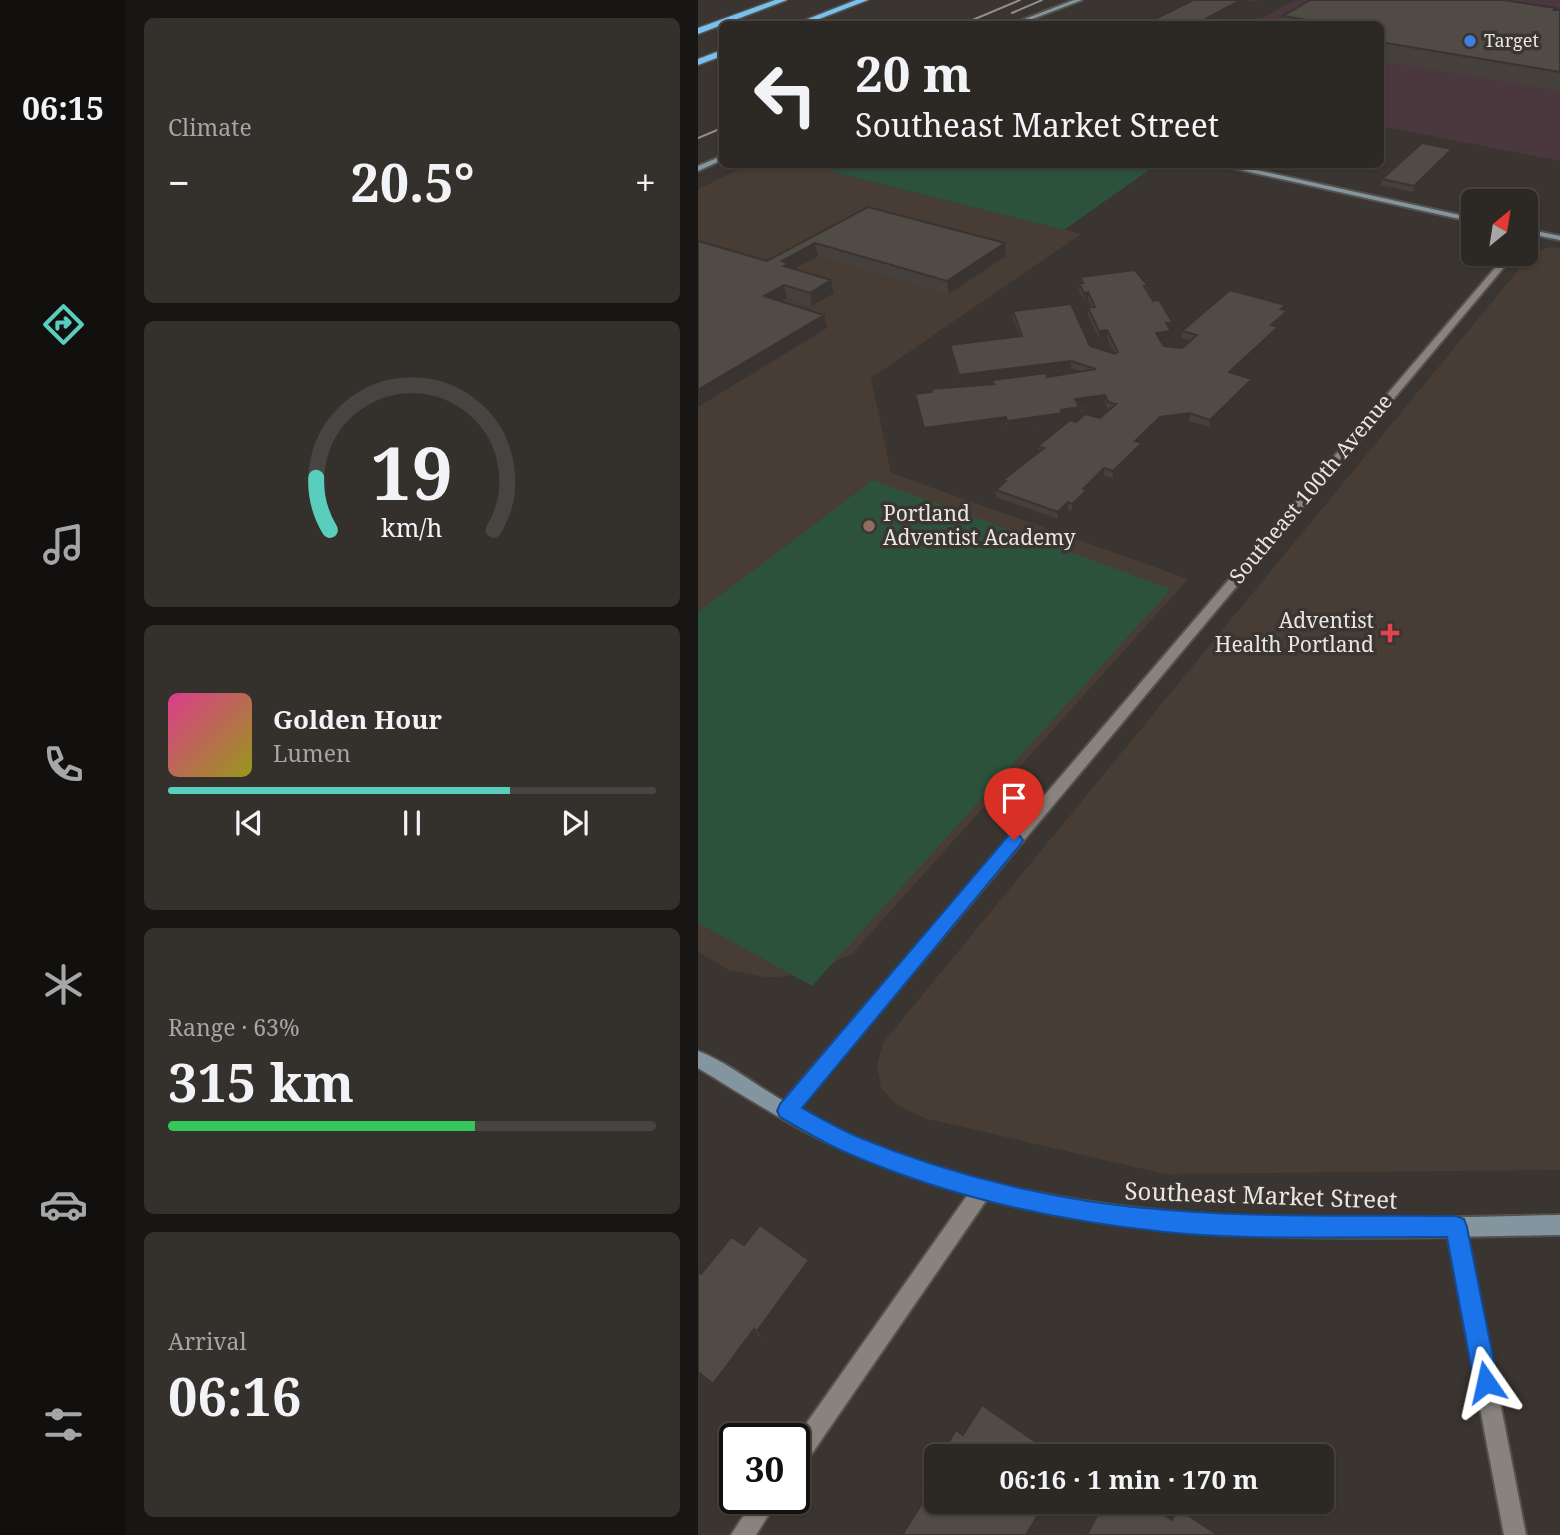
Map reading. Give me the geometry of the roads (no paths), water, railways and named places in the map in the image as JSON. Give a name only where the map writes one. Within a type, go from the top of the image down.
[{"type":"highway","points":[[725,21],[783,0]]},
{"type":"highway","points":[[807,21],[864,0]]},
{"type":"highway","points":[[851,5],[873,0]]},
{"type":"highway","points":[[698,31],[719,23]]},
{"type":"highway","points":[[698,62],[719,54]]},
{"type":"street","points":[[1026,21],[1079,0]]},
{"type":"street","points":[[698,169],[719,159]]},
{"type":"street","points":[[1235,168],[1461,217]]},
{"type":"street","points":[[1538,235],[1560,239]]},
{"type":"street","name":"Southeast 100th Avenue","points":[[787,1111],[1501,266]]},
{"type":"street","name":"Southeast Market Street","points":[[698,1059],[851,1145],[983,1189],[1096,1212],[1166,1221],[1227,1224],[1456,1227],[1560,1225]]},
{"type":"street","points":[[810,1437],[983,1189]]},
{"type":"street","points":[[1456,1227],[1515,1535]]},
{"type":"street","points":[[742,1535],[757,1514]]},
{"type":"tram line","points":[[970,21],[1020,0]]},
{"type":"tram line","points":[[1012,13],[1042,0]]},
{"type":"tram line","points":[[698,138],[719,129]]},
{"type":"place","name":"Target","points":[[1470,41]]},
{"type":"place","name":"Portland Adventist Academy","points":[[869,526]]},
{"type":"place","name":"Adventist Health Portland","points":[[1390,633]]}]
